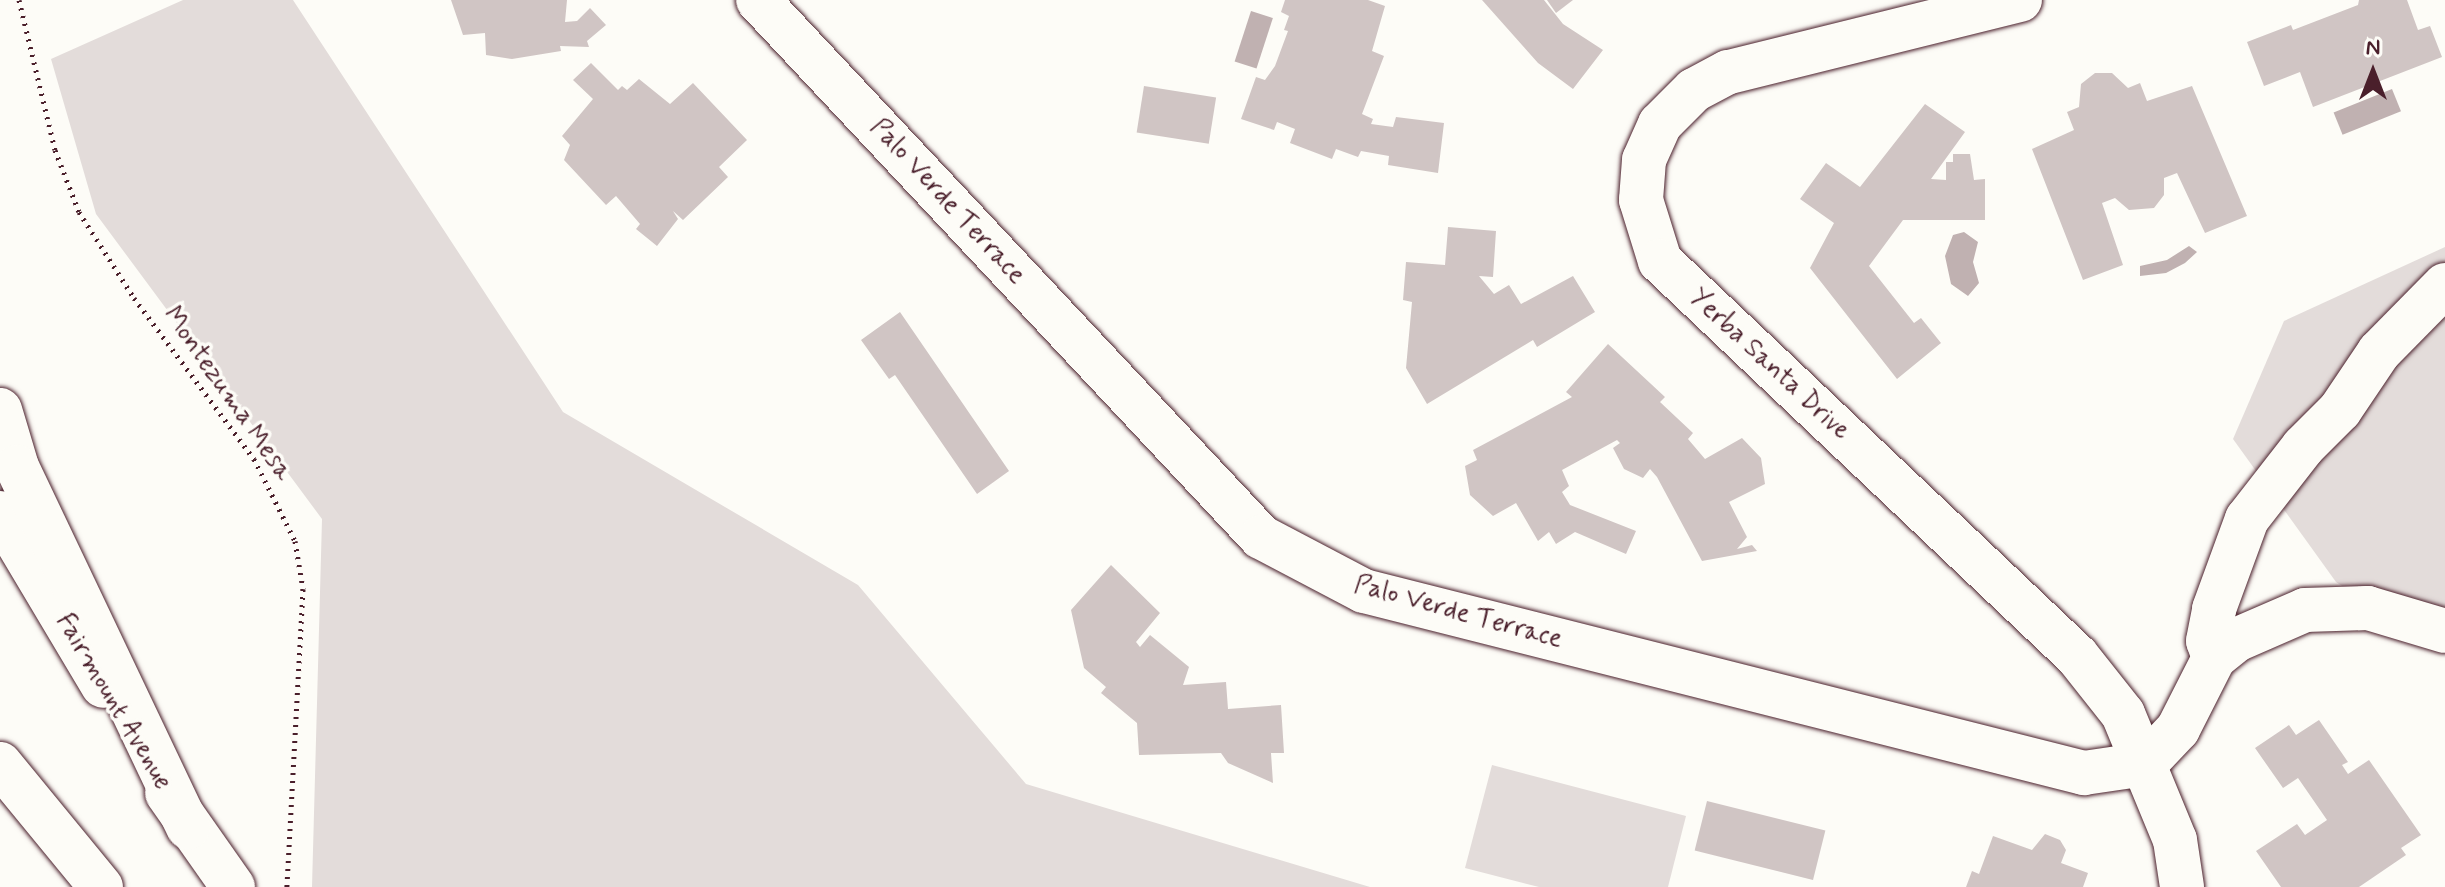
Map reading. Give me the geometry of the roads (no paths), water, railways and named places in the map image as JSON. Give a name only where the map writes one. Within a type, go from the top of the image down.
[{"type":"main road","name":"Palo Verde Terrace","points":[[758,0],[1261,537],[1379,595],[2084,773],[2145,764]]},
{"type":"main road","name":"Yerba Santa Drive","points":[[2020,0],[1728,72],[1694,90],[1660,124],[1644,160],[1641,200],[1660,261],[2077,656],[2123,714],[2175,840],[2182,887]]},
{"type":"main road","points":[[2214,658],[2208,641],[2214,609],[2247,519],[2303,447],[2340,410],[2379,352],[2445,285]]},
{"type":"main road","points":[[0,410],[17,467],[188,827]]},
{"type":"main road","name":"Fairmount Avenue","points":[[0,513],[188,827],[233,887]]},
{"type":"main road","points":[[2145,764],[2178,729],[2214,658],[2236,640],[2305,610],[2368,608],[2445,631]]},
{"type":"main road","points":[[0,764],[101,887]]}]
